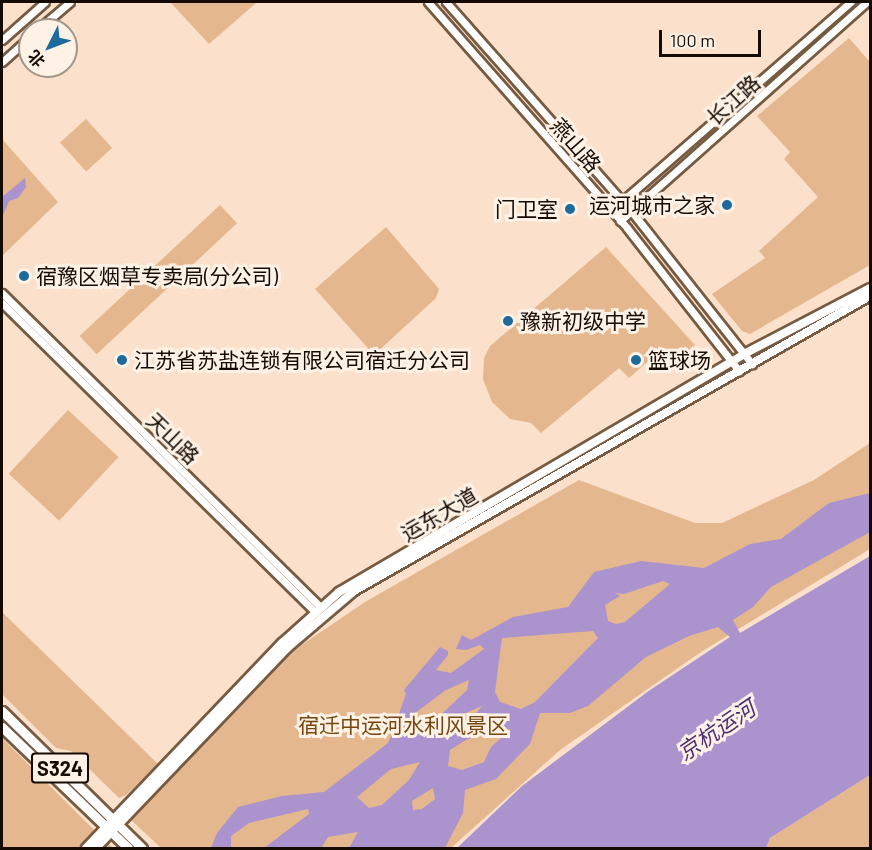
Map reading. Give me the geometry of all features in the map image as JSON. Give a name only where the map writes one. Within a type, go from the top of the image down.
[{"type":"main road","name":"运东大道","points":[[116,823],[282,643],[347,587],[733,363],[744,354],[870,288]]},
{"type":"main road","name":"运东大道","points":[[86,849],[116,823],[287,648],[346,597],[870,296]]},
{"type":"main road","name":"S324","points":[[2,711],[142,849]]},
{"type":"main road","name":"S324","points":[[2,727],[128,849]]},
{"type":"main road","name":"运东大道","points":[[96,849],[108,830]]},
{"type":"street","points":[[2,40],[45,2]]},
{"type":"street","points":[[52,18],[70,2]]},
{"type":"street","name":"燕山路","points":[[428,2],[620,221],[739,371]]},
{"type":"street","name":"燕山路","points":[[446,2],[632,212],[752,364]]},
{"type":"street","name":"长江路","points":[[611,211],[851,2]]},
{"type":"street","name":"长江路","points":[[620,221],[867,2]]},
{"type":"street","points":[[2,62],[18,48]]},
{"type":"street","name":"天山路","points":[[2,293],[318,610]]},
{"type":"street","name":"天山路","points":[[2,303],[318,610]]},
{"type":"green space","points":[[170,2],[257,2],[209,44]]},
{"type":"green space","points":[[849,38],[870,62],[870,265],[750,334],[742,331],[712,294],[765,258],[759,251],[818,197],[784,159],[790,152],[757,116]]},
{"type":"green space","points":[[86,119],[112,148],[86,171],[60,142]]},
{"type":"green space","points":[[2,139],[58,202],[2,256]]},
{"type":"green space","points":[[220,205],[237,223],[97,354],[80,336]]},
{"type":"green space","points":[[386,227],[439,289],[436,298],[374,355],[315,289]]},
{"type":"green space","points":[[606,247],[695,345],[668,368],[655,355],[629,378],[619,368],[541,433],[531,423],[510,419],[492,402],[483,379],[484,358],[490,346]]},
{"type":"green space","points":[[68,410],[118,457],[59,521],[9,474]]},
{"type":"green space","name":"宿迁中运河水利风景区","points":[[870,443],[870,549],[701,652],[560,750],[451,848],[161,848],[131,820],[294,650],[365,602],[579,480],[695,523],[722,523],[814,480]]},
{"type":"green space","points":[[2,612],[158,764],[126,795],[119,798],[71,751],[56,748],[2,694]]},
{"type":"green space","points":[[2,738],[86,822],[113,848],[2,848]]},
{"type":"green space","points":[[870,775],[870,848],[766,848],[770,838]]},
{"type":"water","points":[[25,178],[26,187],[18,198],[9,201],[2,218],[2,197]]},
{"type":"water","name":"京杭运河","points":[[870,493],[870,532],[771,587],[753,607],[733,620],[740,633],[870,556],[870,775],[770,838],[766,848],[457,848],[522,786],[650,690],[730,637],[718,627],[689,636],[646,657],[588,706],[570,713],[540,713],[530,744],[496,779],[465,790],[463,813],[445,848],[349,848],[358,832],[328,837],[321,848],[264,848],[309,814],[308,809],[249,823],[231,836],[231,848],[211,848],[217,833],[238,807],[282,796],[324,792],[388,743],[397,722],[393,716],[398,716],[406,694],[404,690],[440,647],[448,651],[448,655],[436,670],[451,673],[484,649],[480,645],[466,650],[456,649],[462,635],[471,640],[513,617],[568,607],[594,572],[641,561],[704,568],[750,544],[781,539],[829,503]],"holes":[[[663,581],[670,584],[625,622],[616,624],[608,621],[605,605],[620,596],[615,593],[624,594]],[[593,631],[598,638],[535,702],[521,709],[500,702],[495,692],[502,638]],[[469,680],[467,690],[430,725],[422,728],[417,722],[415,713],[446,690]],[[482,706],[469,722],[458,721],[461,715]],[[511,729],[491,747],[484,762],[462,770],[448,766],[450,750],[466,740],[489,731]],[[420,762],[409,780],[382,805],[369,808],[357,797],[391,769]],[[433,788],[435,799],[422,809],[413,810],[412,801]]]},
{"type":"place","name":"运河城市之家","points":[[727,205]]},
{"type":"place","name":"门卫室","points":[[570,209]]},
{"type":"place","name":"宿豫区烟草专卖局(分公司)","points":[[24,276]]},
{"type":"place","name":"豫新初级中学","points":[[508,321]]},
{"type":"place","name":"江苏省苏盐连锁有限公司宿迁分公司","points":[[122,360]]},
{"type":"place","name":"篮球场","points":[[636,360]]}]
